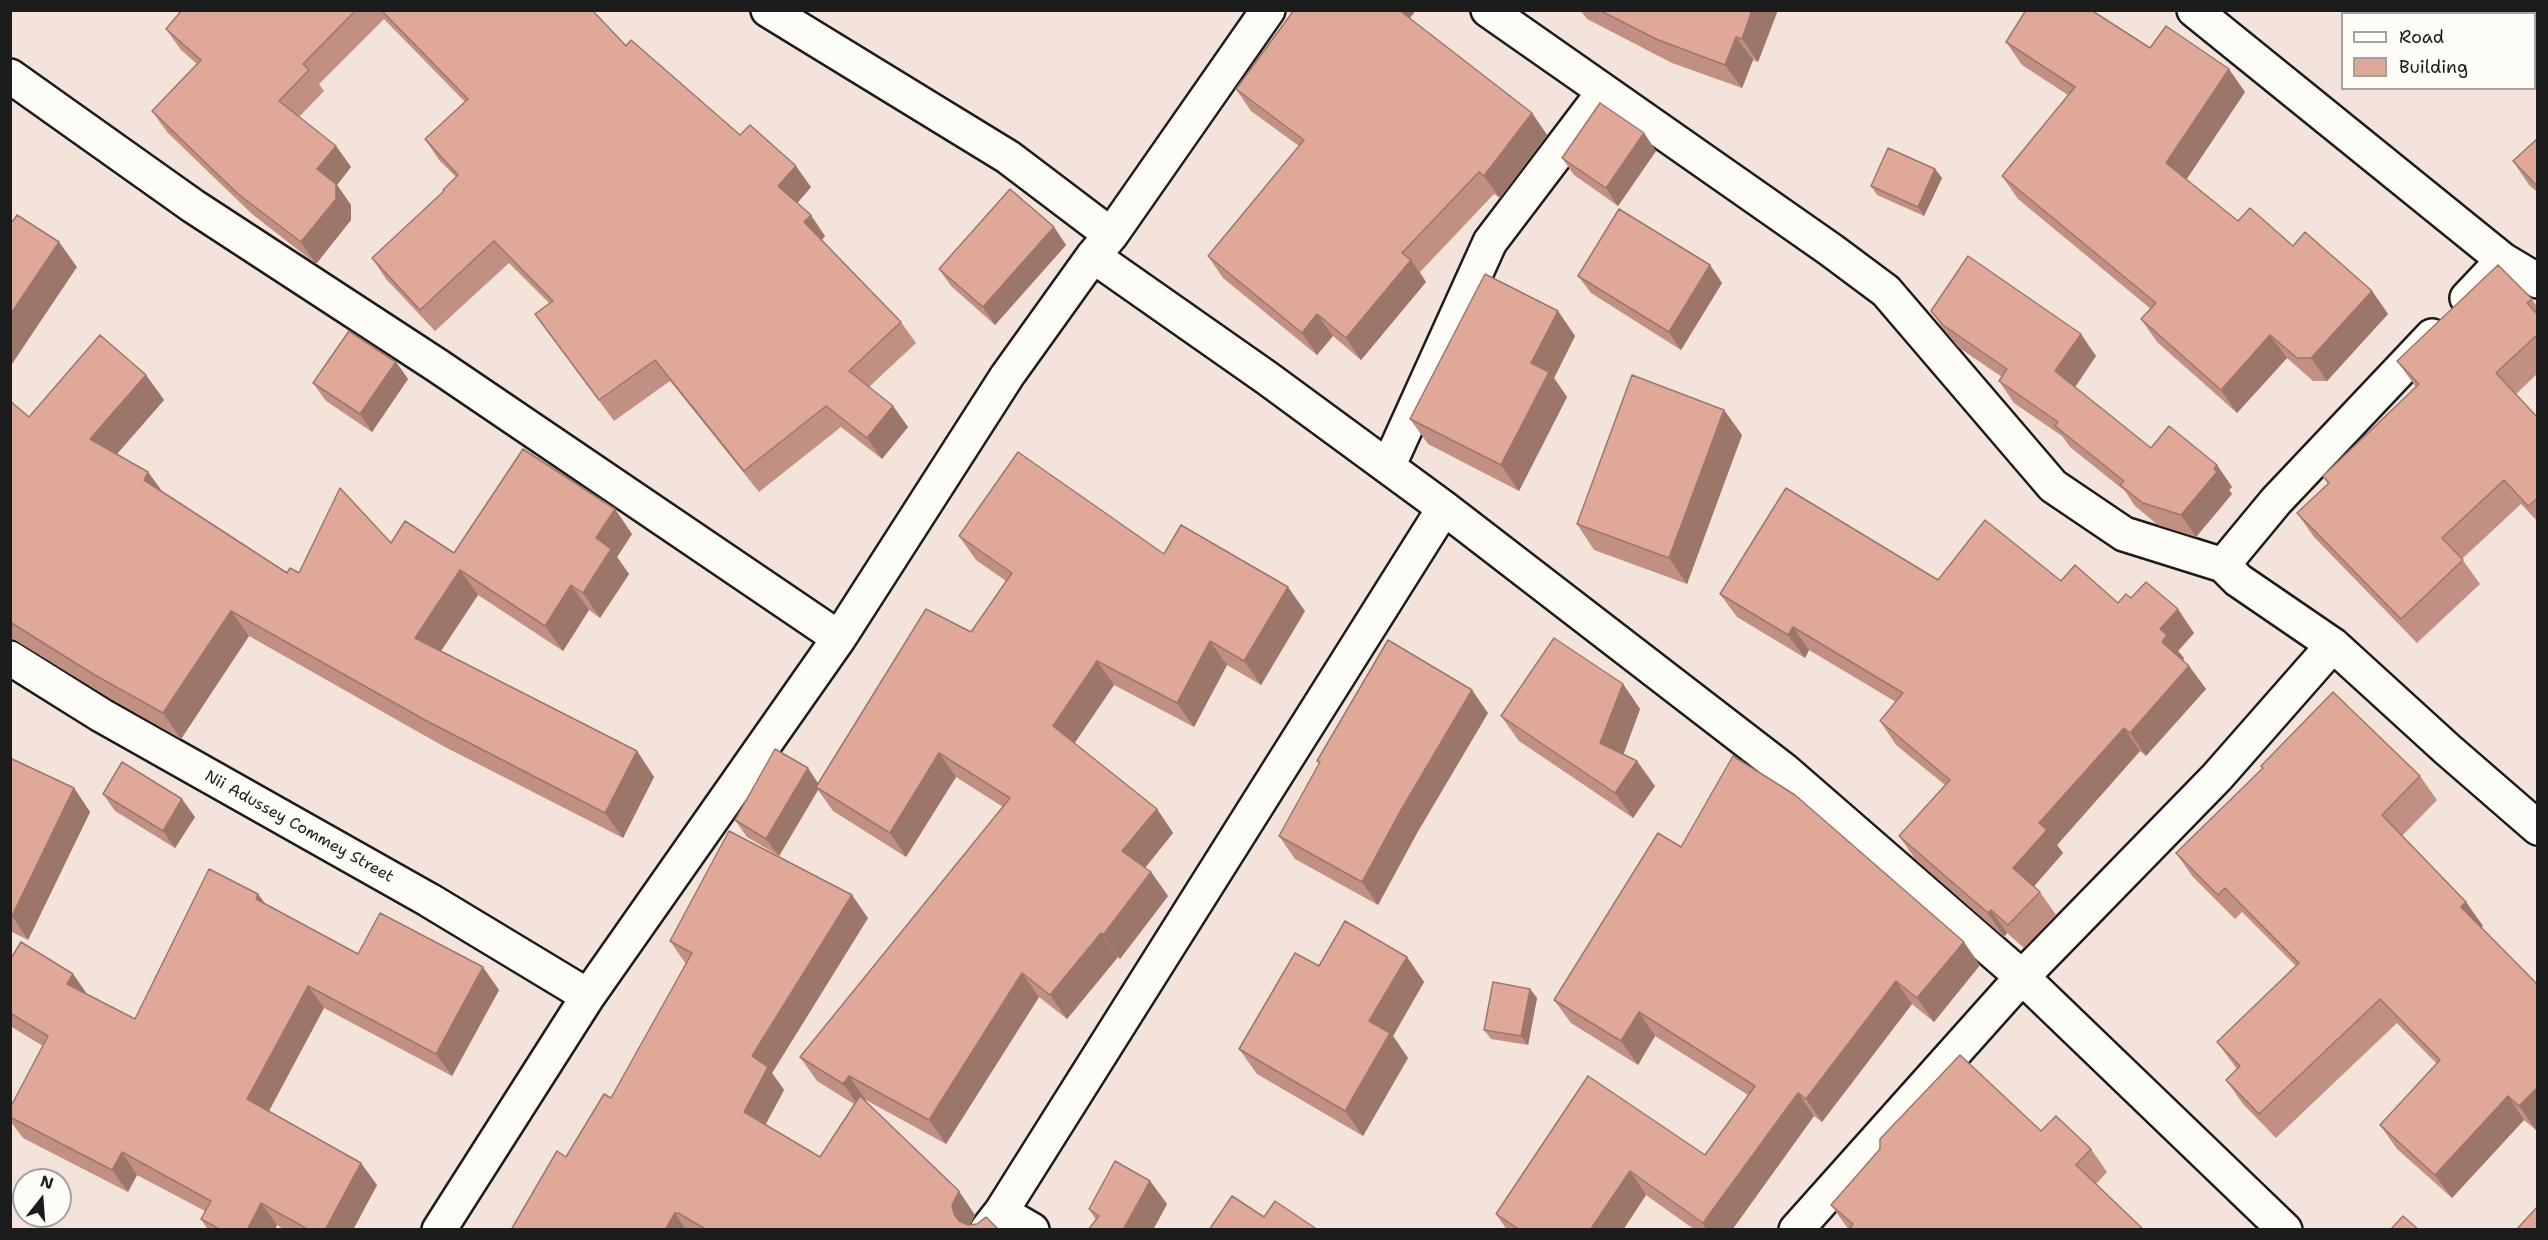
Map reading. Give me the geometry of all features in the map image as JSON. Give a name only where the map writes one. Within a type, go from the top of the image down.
[{"type":"street","points":[[768,10],[1008,157],[1102,245],[1267,378],[1444,508],[1784,770],[2022,976],[2285,1230]]},
{"type":"street","points":[[439,1230],[588,996],[839,638],[1007,376],[1268,10]]},
{"type":"street","points":[[1488,10],[1886,291],[2053,486],[2124,534],[2223,564],[2238,580],[2333,645],[2538,828]]},
{"type":"street","points":[[2194,10],[2503,260],[2538,281]]},
{"type":"street","points":[[10,76],[193,206],[438,366],[839,638]]},
{"type":"street","points":[[1388,467],[1490,242],[1603,93]]},
{"type":"street","points":[[2223,564],[2276,501],[2503,260]]},
{"type":"street","points":[[1032,1230],[994,1221],[1444,508]]},
{"type":"street","points":[[1796,1230],[2022,976],[2217,777],[2333,645]]},
{"type":"street","name":"Nii Adussey Commey Street","points":[[10,658],[101,715],[429,900],[588,996]]},
{"type":"building","points":[[182,10],[356,10],[303,64],[309,70],[279,101],[336,146],[317,169],[336,184],[336,199],[301,242],[237,193],[152,111],[201,60],[166,29]]},
{"type":"building","points":[[381,10],[592,10],[626,46],[631,40],[740,135],[750,125],[796,166],[778,186],[811,215],[804,222],[901,322],[849,371],[893,406],[867,438],[826,406],[744,471],[655,360],[599,400],[535,314],[553,301],[494,241],[420,310],[372,258],[458,175],[425,139],[468,99]]},
{"type":"building","points":[[1294,10],[1399,10],[1532,113],[1484,176],[1479,172],[1402,253],[1411,260],[1346,338],[1317,314],[1302,333],[1208,256],[1304,140],[1236,89]]},
{"type":"building","points":[[1599,10],[1752,10],[1742,39],[1736,37],[1725,65],[1656,39]]},
{"type":"building","points":[[2026,10],[2091,10],[2150,48],[2166,26],[2229,69],[2166,163],[2238,221],[2250,208],[2293,246],[2305,232],[2372,291],[2311,358],[2297,358],[2270,335],[2221,390],[2141,319],[2156,303],[2002,176],[2075,87],[2006,42]]},
{"type":"building","points":[[1600,103],[1644,133],[1606,188],[1562,158]]},
{"type":"building","points":[[2538,138],[2538,187],[2513,161]]},
{"type":"building","points":[[1888,148],[1935,169],[1918,207],[1871,186]]},
{"type":"building","points":[[1010,189],[1054,227],[983,307],[939,269]]},
{"type":"building","points":[[1619,209],[1710,265],[1669,332],[1578,276]]},
{"type":"building","points":[[17,215],[59,242],[10,315],[10,220],[13,221]]},
{"type":"building","points":[[1968,256],[2081,334],[2055,371],[2151,448],[2169,426],[2217,465],[2214,469],[2217,472],[2181,515],[2143,503],[2120,485],[2124,481],[2055,426],[2058,422],[1999,381],[2007,369],[1943,325],[1931,311]]},
{"type":"building","points":[[2498,265],[2532,299],[2527,303],[2538,315],[2538,334],[2496,373],[2538,418],[2538,498],[2528,506],[2504,480],[2442,538],[2463,560],[2401,619],[2297,513],[2329,483],[2323,476],[2419,384],[2397,361]]},
{"type":"building","points":[[1485,274],[1558,311],[1531,363],[1549,372],[1501,465],[1410,419]]},
{"type":"building","points":[[349,331],[396,362],[360,414],[313,383]]},
{"type":"building","points":[[100,335],[146,375],[90,439],[148,472],[144,480],[287,573],[290,568],[299,573],[340,488],[391,543],[405,521],[454,553],[523,449],[615,509],[596,538],[611,549],[583,593],[571,585],[545,626],[460,570],[415,638],[637,751],[605,813],[425,720],[231,611],[163,713],[93,674],[10,622],[10,401],[29,417]]},
{"type":"building","points":[[1632,375],[1724,410],[1669,558],[1577,524]]},
{"type":"building","points":[[1018,452],[1164,554],[1181,525],[1288,587],[1244,661],[1210,641],[1177,703],[1097,661],[1053,726],[1157,809],[1122,851],[1151,872],[1103,935],[1101,933],[1050,995],[1022,973],[929,1120],[849,1076],[843,1084],[800,1057],[1010,798],[939,753],[890,833],[816,787],[926,609],[971,632],[1012,573],[959,536]]},
{"type":"building","points":[[1786,488],[1938,580],[1985,520],[2061,581],[2075,565],[2118,603],[2126,594],[2131,598],[2146,582],[2178,609],[2160,629],[2167,635],[2162,642],[2189,666],[2130,733],[2124,728],[2039,823],[2047,830],[2013,868],[2040,892],[2008,925],[1991,910],[1988,913],[1899,836],[1950,780],[1880,721],[1903,693],[1793,627],[1788,635],[1720,594]]},
{"type":"building","points":[[1554,638],[1623,684],[1600,743],[1637,761],[1615,793],[1501,716]]},
{"type":"building","points":[[1388,640],[1472,690],[1401,810],[1362,882],[1279,836],[1320,762],[1317,761]]},
{"type":"building","points":[[2333,692],[2420,776],[2382,815],[2466,902],[2461,907],[2538,985],[2538,1087],[2519,1106],[2508,1096],[2435,1175],[2380,1125],[2440,1060],[2380,999],[2259,1114],[2226,1080],[2240,1066],[2217,1042],[2299,963],[2225,888],[2218,895],[2176,853],[2263,768],[2261,766]]},
{"type":"building","points":[[775,749],[808,768],[766,839],[735,820]]},
{"type":"building","points":[[1733,756],[1795,795],[1964,942],[1917,998],[1896,981],[1806,1099],[1798,1093],[1703,1223],[1630,1171],[1590,1230],[1520,1230],[1496,1214],[1588,1076],[1705,1155],[1755,1086],[1639,1012],[1621,1041],[1554,1000],[1658,833],[1681,847]]},
{"type":"building","points":[[10,758],[74,788],[12,916],[10,916]]},
{"type":"building","points":[[122,762],[182,799],[163,831],[103,794]]},
{"type":"building","points":[[729,831],[852,895],[752,1056],[768,1067],[744,1112],[820,1157],[860,1096],[959,1191],[952,1205],[959,1221],[968,1225],[977,1224],[986,1217],[999,1230],[707,1230],[675,1213],[665,1230],[511,1230],[557,1151],[566,1157],[604,1094],[611,1098],[692,953],[670,941]]},
{"type":"building","points":[[209,869],[258,894],[256,899],[358,954],[380,913],[483,967],[436,1054],[308,986],[247,1099],[361,1163],[325,1230],[309,1230],[261,1203],[247,1230],[221,1230],[201,1219],[211,1201],[122,1152],[112,1170],[10,1117],[10,1108],[48,1036],[10,1013],[10,960],[21,942],[73,974],[67,984],[135,1019]]},
{"type":"building","points":[[1345,921],[1407,957],[1369,1021],[1390,1033],[1345,1111],[1239,1049],[1295,953],[1319,966]]},
{"type":"building","points":[[1493,982],[1530,989],[1521,1036],[1484,1030]]},
{"type":"building","points":[[1960,1055],[2041,1131],[2056,1116],[2091,1149],[2076,1165],[2144,1230],[1849,1230],[1853,1224],[1831,1205],[1880,1149],[1880,1139]]},
{"type":"building","points":[[1115,1161],[1150,1181],[1123,1230],[1088,1230],[1099,1216],[1089,1209]]},
{"type":"building","points":[[1232,1196],[1264,1217],[1275,1201],[1318,1230],[1209,1230]]},
{"type":"building","points":[[2538,1206],[2538,1230],[2516,1230]]},
{"type":"building","points":[[2403,1216],[2419,1230],[2390,1230]]}]
